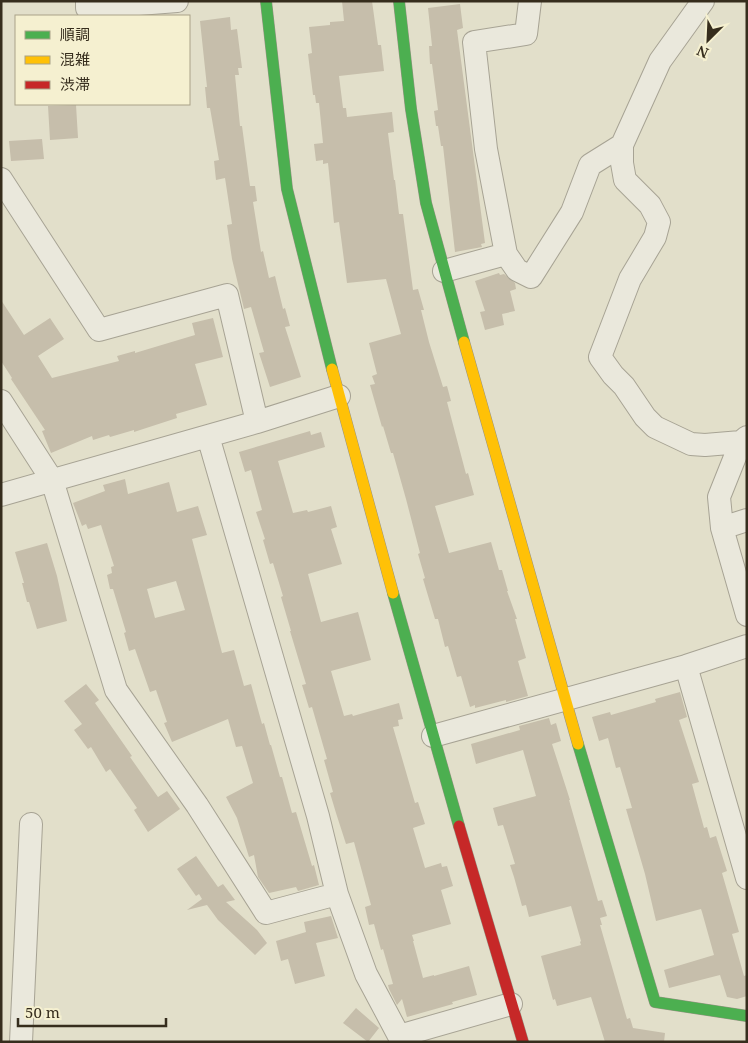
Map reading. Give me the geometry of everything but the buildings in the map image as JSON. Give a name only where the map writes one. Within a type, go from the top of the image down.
[{"type":"street","points":[[86,1],[87,8],[177,1]]},
{"type":"street","points":[[266,1],[287,189],[339,396],[433,736],[522,1042]]},
{"type":"street","points":[[399,1],[411,109],[426,203],[565,700],[654,1002],[747,1016]]},
{"type":"street","points":[[530,1],[526,34],[474,42],[486,150],[506,254],[518,270],[530,277],[572,212],[590,165],[622,145]]},
{"type":"street","points":[[704,1],[660,62],[622,145],[622,163],[625,180],[650,206],[659,222],[655,237],[630,279],[600,357],[655,427],[691,444],[705,445],[744,439]]},
{"type":"street","points":[[1,179],[99,330],[227,295],[257,422]]},
{"type":"street","points":[[444,271],[506,254]]},
{"type":"street","points":[[1,495],[257,422],[339,396]]},
{"type":"street","points":[[1,401],[52,480],[116,690],[197,805],[266,913],[337,894]]},
{"type":"street","points":[[208,436],[315,807],[337,894],[366,974],[399,1036],[511,1004]]},
{"type":"street","points":[[744,439],[719,497],[722,528],[747,615]]},
{"type":"street","points":[[722,528],[747,520]]},
{"type":"street","points":[[433,736],[686,666],[747,646]]},
{"type":"street","points":[[686,666],[747,878]]},
{"type":"street","points":[[20,1042],[31,824]]},
{"type":"traffic: fast","points":[[266,1],[287,189],[332,369]]},
{"type":"traffic: fast","points":[[399,1],[411,109],[426,203],[464,342]]},
{"type":"traffic: fast","points":[[393,593],[459,826]]},
{"type":"traffic: fast","points":[[578,744],[655,1002],[747,1016]]},
{"type":"traffic: slow","points":[[464,342],[578,744]]},
{"type":"traffic: slow","points":[[332,369],[393,593]]},
{"type":"traffic: jam","points":[[459,826],[523,1042]]}]
